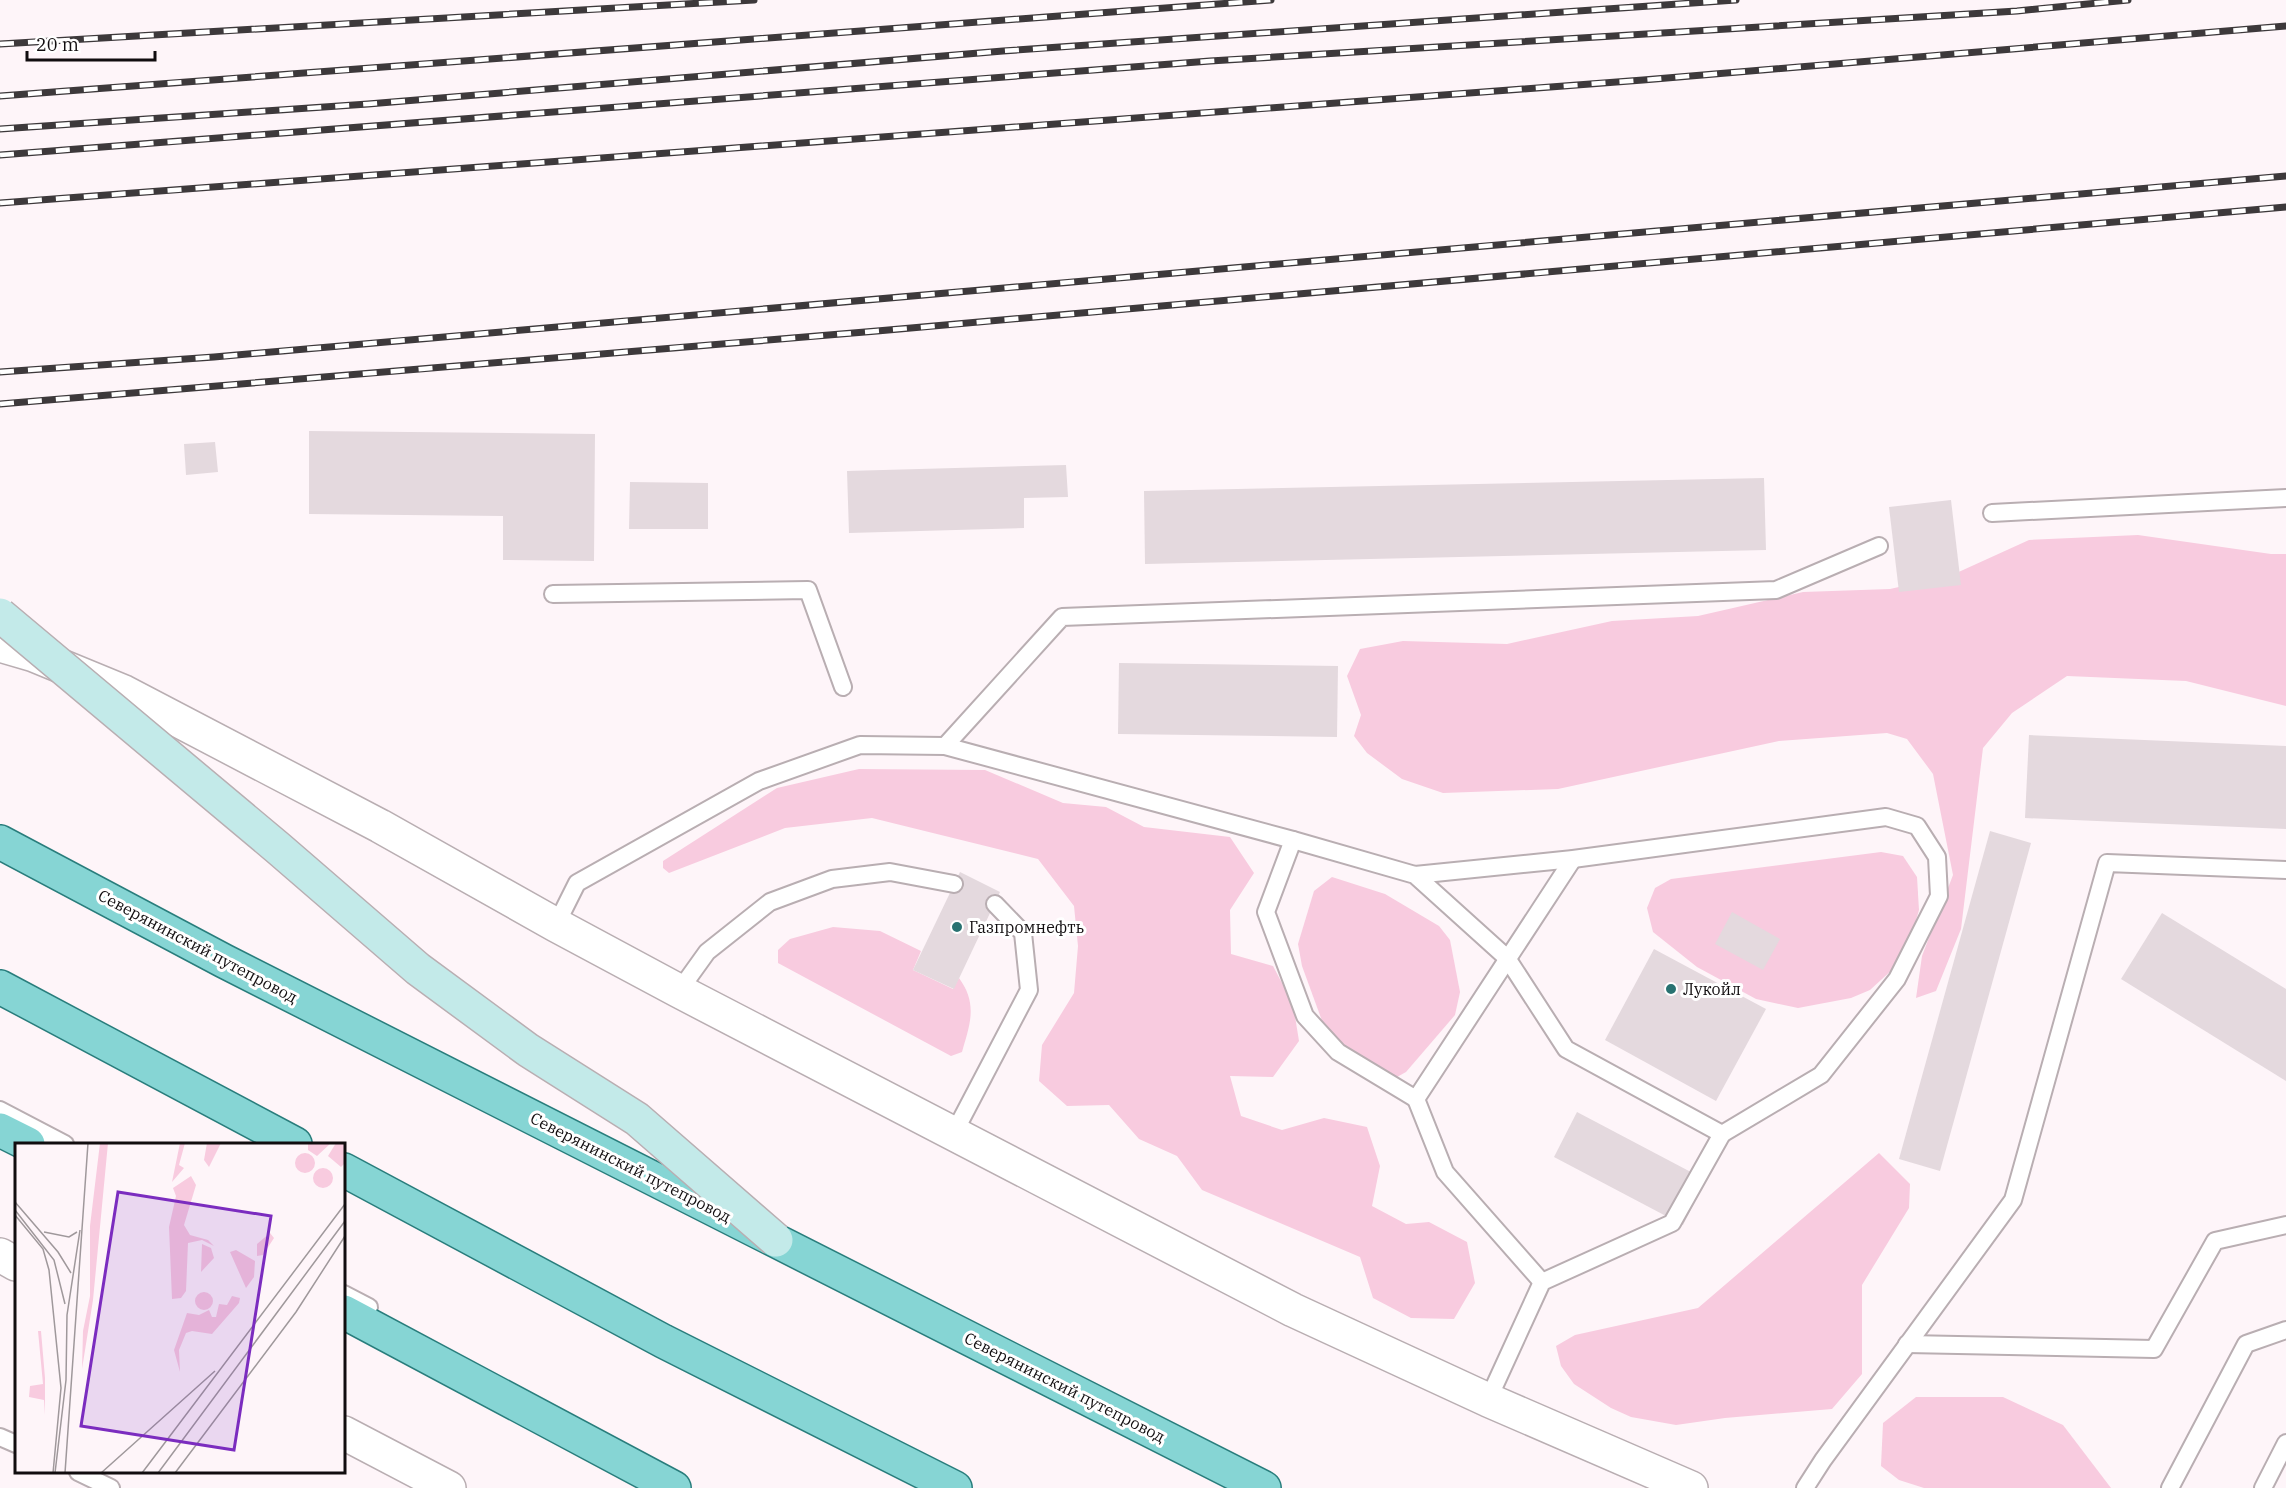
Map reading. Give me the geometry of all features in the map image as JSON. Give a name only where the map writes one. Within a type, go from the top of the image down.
[{"type":"main road","points":[[0,615],[418,969],[528,1050],[637,1119],[776,1240]]},
{"type":"main road","name":"Северянинский путепровод","points":[[0,842],[224,961],[1264,1488]]},
{"type":"main road","points":[[0,987],[293,1143]]},
{"type":"main road","points":[[0,1130],[26,1143]]},
{"type":"main road","points":[[345,1171],[663,1341],[955,1488]]},
{"type":"main road","points":[[345,1313],[674,1488]]},
{"type":"street","points":[[0,645],[34,655],[124,692],[380,826],[679,991],[1293,1310],[1488,1400],[1691,1488]]},
{"type":"street","points":[[0,1255],[15,1263]]},
{"type":"street","points":[[345,1434],[449,1488]]},
{"type":"lane","points":[[1992,513],[2286,498]]},
{"type":"lane","points":[[945,746],[1062,617],[1776,590],[1879,546]]},
{"type":"lane","points":[[553,594],[808,590],[843,687]]},
{"type":"lane","points":[[556,925],[577,883],[759,781],[860,745],[945,746],[1415,875],[1573,859],[1887,817],[1917,826],[1937,857],[1939,896],[1897,979],[1821,1075],[1722,1134],[1672,1223],[1542,1282],[1488,1400]]},
{"type":"lane","points":[[1293,840],[1266,912],[1305,1016],[1338,1052],[1416,1100],[1445,1172],[1542,1282]]},
{"type":"lane","points":[[1416,1100],[1573,859]]},
{"type":"lane","points":[[1805,1488],[1823,1460],[2013,1200],[2107,862],[2286,870]]},
{"type":"lane","points":[[679,991],[707,952],[770,902],[832,879],[890,872],[954,884]]},
{"type":"lane","points":[[1415,875],[1508,957],[1566,1049],[1722,1134]]},
{"type":"lane","points":[[954,1133],[1029,990],[1023,933],[995,904]]},
{"type":"lane","points":[[0,1110],[63,1143]]},
{"type":"lane","points":[[1907,1344],[2154,1349],[2215,1241],[2286,1225]]},
{"type":"lane","points":[[345,1295],[398,1323]]},
{"type":"lane","points":[[2170,1488],[2246,1344],[2286,1330]]},
{"type":"lane","points":[[0,1437],[15,1444]]},
{"type":"lane","points":[[2263,1488],[2286,1443]]},
{"type":"lane","points":[[80,1473],[111,1488]]},
{"type":"shaded area","points":[[2138,535],[2271,554],[2286,554],[2286,706],[2186,681],[2067,676],[2012,713],[1983,748],[1961,929],[1936,991],[1916,998],[1922,956],[1953,875],[1933,774],[1907,739],[1887,733],[1779,741],[1558,789],[1443,793],[1402,779],[1367,753],[1354,736],[1361,715],[1347,676],[1360,649],[1403,641],[1507,644],[1612,621],[1698,616],[1803,592],[1890,589],[1952,575],[2029,540]]},
{"type":"shaded area","points":[[859,769],[985,770],[1063,803],[1106,807],[1144,827],[1230,837],[1254,873],[1230,910],[1231,954],[1273,966],[1293,1004],[1299,1041],[1273,1077],[1230,1076],[1241,1116],[1282,1130],[1324,1118],[1367,1127],[1380,1166],[1372,1206],[1406,1224],[1429,1222],[1467,1242],[1475,1283],[1454,1319],[1411,1318],[1373,1298],[1360,1257],[1202,1190],[1177,1156],[1139,1139],[1109,1105],[1067,1106],[1039,1081],[1042,1045],[1074,993],[1078,946],[1074,906],[1038,859],[872,818],[785,828],[669,873],[663,868],[663,861],[777,788]]},
{"type":"shaded area","points":[[1881,852],[1903,856],[1917,877],[1919,910],[1910,941],[1893,969],[1870,990],[1851,998],[1798,1008],[1756,999],[1697,967],[1653,932],[1647,908],[1655,888],[1671,879]]},
{"type":"shaded area","points":[[1332,877],[1385,894],[1439,926],[1450,940],[1460,992],[1455,1015],[1406,1072],[1388,1082],[1329,1040],[1302,966],[1298,944],[1314,891]]},
{"type":"shaded area","points":[[833,927],[880,931],[921,951],[913,970],[953,989],[959,978],[969,997],[971,1014],[962,1052],[951,1056],[778,963],[778,950],[790,939]]},
{"type":"shaded area","points":[[1879,1153],[1910,1184],[1909,1208],[1862,1285],[1862,1374],[1832,1409],[1725,1418],[1676,1425],[1631,1417],[1611,1408],[1574,1384],[1561,1366],[1556,1346],[1575,1335],[1698,1308]]},
{"type":"shaded area","points":[[1916,1397],[2003,1397],[2063,1425],[2111,1488],[1924,1488],[1899,1480],[1881,1466],[1883,1423]]},
{"type":"building","points":[[309,431],[595,434],[594,561],[503,560],[503,516],[309,514]]},
{"type":"building","points":[[215,442],[218,472],[186,475],[184,444]]},
{"type":"building","points":[[1066,465],[1068,497],[1024,498],[1024,528],[849,533],[847,471]]},
{"type":"building","points":[[1764,478],[1766,550],[1145,564],[1144,491]]},
{"type":"building","points":[[630,482],[708,483],[708,529],[629,529]]},
{"type":"building","points":[[1951,500],[1961,585],[1899,592],[1889,507]]},
{"type":"building","points":[[1119,663],[1338,666],[1337,737],[1118,734]]},
{"type":"building","points":[[2029,735],[2286,746],[2286,829],[2025,818]]},
{"type":"building","points":[[1990,831],[2031,843],[1940,1171],[1899,1159]]},
{"type":"building","points":[[960,872],[1000,892],[954,989],[913,970]]},
{"type":"building","points":[[1732,912],[1780,939],[1763,970],[1715,944]]},
{"type":"building","points":[[2162,913],[2286,989],[2286,1081],[2121,979]]},
{"type":"building","points":[[1654,949],[1766,1009],[1716,1101],[1605,1040]]},
{"type":"building","points":[[1577,1112],[1706,1180],[1683,1225],[1554,1157]]},
{"type":"railway","points":[[0,44],[754,0]]},
{"type":"railway","points":[[0,96],[1271,0]]},
{"type":"railway","points":[[0,129],[368,104],[1003,51],[1736,0]]},
{"type":"railway","points":[[0,155],[1210,61],[2017,11],[2128,0]]},
{"type":"railway","points":[[0,203],[1643,80],[2286,26]]},
{"type":"railway","points":[[0,372],[214,357],[2286,176]]},
{"type":"railway","points":[[0,404],[877,331],[2286,207]]},
{"type":"place","name":"Газпромнефть","points":[[957,927]]},
{"type":"place","name":"Лукойл","points":[[1671,989]]}]
